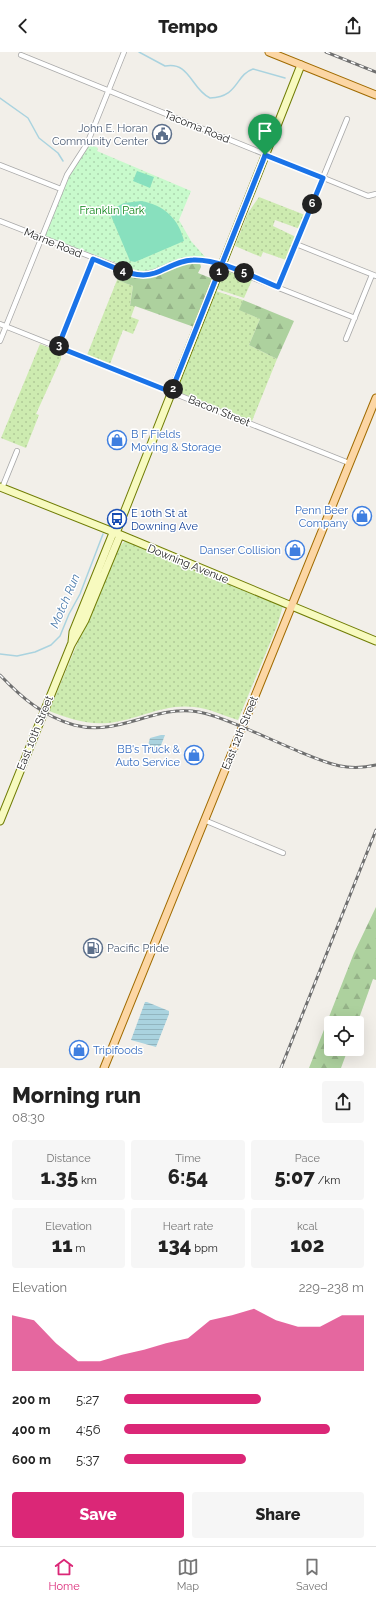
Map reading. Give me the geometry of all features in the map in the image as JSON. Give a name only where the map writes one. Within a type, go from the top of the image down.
[{"type":"main road","points":[[269,52],[376,95]]},
{"type":"main road","points":[[288,52],[292,61]]},
{"type":"main road","name":"East 12th Street","points":[[104,1068],[376,398]]},
{"type":"street","points":[[0,341],[69,170],[87,144],[124,52]]},
{"type":"street","name":"Tacoma Road","points":[[21,55],[368,196],[375,195]]},
{"type":"street","name":"East 10th Street","points":[[0,821],[71,644],[85,620],[116,534],[171,392],[301,65]]},
{"type":"street","points":[[278,287],[347,119]]},
{"type":"street","points":[[0,166],[61,189]]},
{"type":"street","name":"Marne Road","points":[[0,221],[93,259],[127,272],[140,275],[154,273],[187,260],[199,260],[222,265],[355,318]]},
{"type":"street","points":[[296,244],[374,275],[346,339]]},
{"type":"street","points":[[58,347],[93,259]]},
{"type":"street","name":"Bacon Street","points":[[0,324],[349,463]]},
{"type":"street","points":[[1,488],[17,451]]},
{"type":"street","name":"Downing Avenue","points":[[1,488],[376,641]]},
{"type":"street","points":[[204,820],[282,853]]},
{"type":"green space","name":"Franklin Park","points":[[90,144],[98,148],[97,151],[191,191],[179,220],[191,241],[206,258],[193,258],[157,270],[141,272],[44,236],[69,176]]},
{"type":"green space","points":[[137,171],[154,177],[150,188],[133,181]]},
{"type":"green space","points":[[259,197],[305,215],[300,229],[275,220],[273,226],[296,237],[286,260],[263,252],[261,257],[235,246],[248,213]]},
{"type":"green space","points":[[141,201],[157,206],[169,214],[182,233],[184,241],[135,262],[130,261],[109,211],[124,203]]},
{"type":"green space","points":[[193,262],[200,263],[201,267],[198,273],[213,279],[194,327],[135,306],[130,306],[133,286],[117,280],[120,271],[136,277],[145,278],[159,274],[179,265]]},
{"type":"green space","points":[[225,269],[252,280],[244,298],[217,289]]},
{"type":"green space","points":[[117,280],[133,286],[130,305],[135,306],[131,317],[139,320],[133,334],[123,330],[110,364],[87,355]]},
{"type":"green space","points":[[216,291],[243,300],[240,310],[260,319],[249,345],[277,359],[252,421],[181,393],[178,386]]},
{"type":"green space","points":[[243,300],[294,321],[277,359],[249,345],[260,319],[239,310]]},
{"type":"green space","points":[[40,344],[61,352],[61,359],[36,414],[39,415],[26,448],[1,438]]},
{"type":"green space","points":[[125,541],[283,606],[277,626],[238,720],[205,709],[183,706],[172,707],[129,719],[108,723],[92,723],[77,720],[49,711],[117,549]]},
{"type":"green space","points":[[376,907],[376,980],[373,979],[360,1016],[329,1016],[354,953]]},
{"type":"green space","points":[[324,1030],[324,1056],[345,1056],[341,1068],[309,1068]]},
{"type":"water","points":[[165,735],[158,753],[147,749],[150,738]]},
{"type":"water","points":[[145,1002],[169,1011],[156,1047],[131,1040]]},
{"type":"waterway","points":[[139,52],[165,66],[180,68],[190,77],[198,88],[210,98],[219,97],[232,90],[243,76],[253,69],[285,78]]},
{"type":"waterway","points":[[0,98],[28,118],[39,138],[58,153],[63,161]]},
{"type":"waterway","name":"Motch Run","points":[[0,654],[17,656],[35,652],[51,645],[60,636],[69,614],[80,594],[103,534]]},
{"type":"railway","points":[[326,52],[376,72]]},
{"type":"railway","points":[[0,675],[25,699],[52,717],[74,725],[90,728],[106,727],[167,712],[199,712],[228,721],[328,763],[346,767],[365,767],[376,765]]},
{"type":"railway","points":[[281,1068],[376,830]]},
{"type":"place","name":"John E. Horan Community Center","points":[[162,134]]},
{"type":"place","name":"B F Fields Moving & Storage","points":[[117,440]]},
{"type":"place","name":"Penn Beer Company","points":[[362,516]]},
{"type":"place","name":"E 10th St at Downing Ave","points":[[117,519]]},
{"type":"place","name":"Danser Collision","points":[[295,550]]},
{"type":"place","name":"BB's Truck & Auto Service","points":[[194,755]]},
{"type":"place","name":"Pacific Pride","points":[[93,948]]},
{"type":"place","name":"Tripifoods","points":[[79,1050]]},
{"type":"route","points":[[265,155],[222,265],[171,392],[58,347],[93,259],[127,272],[145,275],[187,260],[213,262],[222,265],[278,287],[323,178],[265,155]]}]
